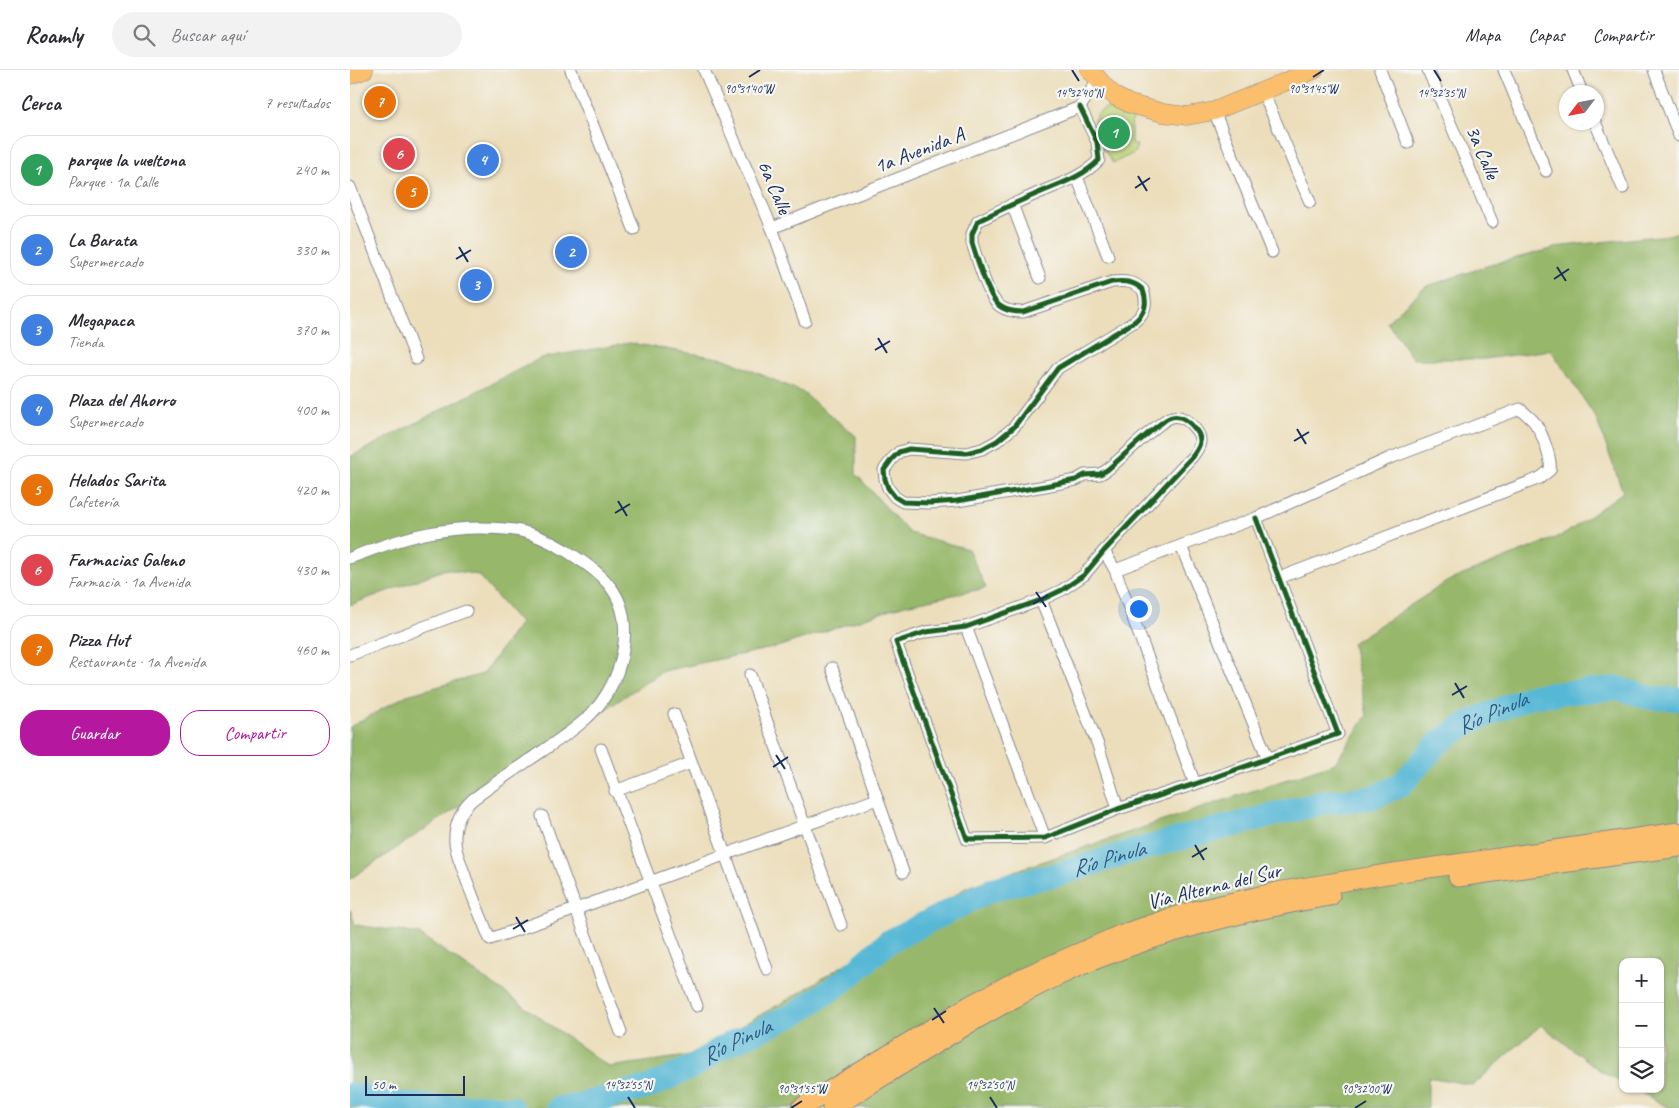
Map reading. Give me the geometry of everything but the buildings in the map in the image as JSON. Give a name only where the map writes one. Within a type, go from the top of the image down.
[{"type":"highway","name":"Vía Alterna del Sur","points":[[801,1108],[969,1006],[1024,977],[1120,935],[1190,912],[1277,892],[1679,832]]},
{"type":"highway","name":"Vía Alterna del Sur","points":[[832,1108],[978,1019],[1030,990],[1074,968],[1122,948],[1194,925],[1278,905],[1390,886],[1679,847]]},
{"type":"main road","points":[[350,75],[364,70]]},
{"type":"main road","points":[[1094,75],[1116,97],[1144,109],[1187,116],[1214,111],[1314,70]]},
{"type":"street","points":[[571,70],[634,229]]},
{"type":"street","points":[[1380,70],[1408,143]]},
{"type":"street","name":"3a Calle","points":[[1428,70],[1492,222]]},
{"type":"street","points":[[1504,70],[1546,171]]},
{"type":"street","points":[[1573,70],[1579,85]]},
{"type":"street","points":[[1654,70],[1679,136]]},
{"type":"street","name":"6a Calle","points":[[708,71],[772,228],[806,321]]},
{"type":"street","points":[[1094,75],[1080,107],[1097,142],[1100,158],[1088,170],[1076,177],[1012,204],[978,221],[972,234],[972,243],[995,302],[1003,309],[1023,312],[1112,282],[1127,281],[1132,282],[1143,290],[1146,304],[1144,312],[1134,322],[1058,368],[1014,427],[997,441],[982,449],[966,453],[909,449],[899,452],[884,470],[885,479],[888,488],[895,497],[903,502],[957,501],[1045,486],[1100,474],[1170,417],[1186,420],[1199,434],[1201,441],[1198,449],[1084,575],[1062,590],[1041,600],[966,626],[926,632],[896,642],[968,840],[1045,838],[1118,810],[1338,734],[1256,518]]},
{"type":"street","points":[[1263,92],[1310,202]]},
{"type":"street","name":"1a Avenida A","points":[[772,228],[1080,107]]},
{"type":"street","points":[[1214,111],[1272,252]]},
{"type":"street","points":[[1598,130],[1623,188]]},
{"type":"street","points":[[1076,177],[1108,256]]},
{"type":"street","points":[[350,187],[416,358]]},
{"type":"street","points":[[1012,204],[1040,278]]},
{"type":"street","points":[[1115,570],[1256,518],[1390,458],[1520,409],[1535,423],[1546,447],[1551,466],[1550,470],[1540,478],[1279,578]]},
{"type":"street","points":[[350,558],[394,541],[438,531],[476,528],[523,531],[556,545],[597,573],[614,591],[622,610],[625,626],[624,646],[620,664],[604,698],[591,714],[574,729],[489,787],[466,806],[458,820],[454,839],[456,850],[467,884],[490,939],[877,799]]},
{"type":"street","points":[[1181,546],[1268,759]]},
{"type":"street","points":[[1104,551],[1115,570],[1195,784]]},
{"type":"street","points":[[1041,600],[1098,745],[1118,810]]},
{"type":"street","points":[[350,655],[466,611]]},
{"type":"street","points":[[966,626],[1045,838]]},
{"type":"street","points":[[832,668],[903,872]]},
{"type":"street","points":[[750,675],[841,925]]},
{"type":"street","points":[[674,714],[767,969]]},
{"type":"street","points":[[601,749],[615,791],[697,1006]]},
{"type":"street","points":[[615,791],[691,763]]},
{"type":"street","points":[[542,816],[620,1032]]},
{"type":"green space","points":[[1104,109],[1120,110],[1136,115],[1131,123],[1131,143],[1137,145],[1134,153],[1113,163],[1103,148],[1094,122],[1097,114]]},
{"type":"green space","points":[[1679,232],[1679,1108],[1669,1108],[1642,1093],[1664,1093],[1664,958],[1619,958],[1619,1081],[1601,1071],[1541,1025],[1473,1085],[1428,1077],[1428,1108],[350,1108],[350,909],[355,925],[419,934],[609,1067],[687,1056],[796,995],[967,887],[1335,763],[1367,715],[1352,643],[1448,581],[1565,534],[1623,492],[1596,418],[1551,350],[1484,359],[1413,359],[1387,322],[1425,287],[1493,264],[1563,246],[1668,235]]},
{"type":"green space","points":[[630,343],[725,359],[802,392],[856,436],[856,474],[909,533],[968,549],[986,588],[905,605],[777,647],[663,671],[350,879],[350,727],[407,695],[483,674],[520,623],[478,575],[446,569],[350,605],[350,457],[541,358]]},
{"type":"waterway","name":"Río Pinula","points":[[559,1108],[571,1107],[649,1087],[692,1067],[725,1046],[797,1013],[845,980],[888,942],[993,889],[1063,873],[1174,840],[1325,802],[1371,798],[1401,785],[1438,743],[1466,724],[1531,696],[1617,688],[1651,698],[1679,699]]},
{"type":"waterway","name":"Río Pinula","points":[[350,1094],[395,1103],[431,1107],[486,1106],[512,1108]]},
{"type":"cycle path","points":[[1080,107],[1097,142],[1099,160],[1085,172],[978,221],[972,234],[972,243],[992,296],[998,304],[1011,311],[1023,312],[1112,282],[1129,282],[1143,290],[1145,300],[1143,312],[1134,322],[1058,368],[1014,427],[997,441],[982,449],[966,453],[909,449],[899,452],[884,470],[888,488],[895,497],[903,502],[930,503],[957,501],[1076,480],[1085,475],[1100,474],[1107,470],[1153,429],[1173,417],[1181,417],[1191,424],[1200,437],[1200,444],[1192,457],[1084,575],[1062,590],[1041,600],[966,627],[926,632],[896,642],[967,839],[1045,838],[1118,809],[1338,734],[1256,518]]},
{"type":"place","name":"Pizza Hut","points":[[380,102]]},
{"type":"place","name":"parque la vueltona","points":[[1114,133]]},
{"type":"place","name":"Farmacias Galeno","points":[[399,154]]},
{"type":"place","name":"Plaza del Ahorro","points":[[483,160]]},
{"type":"place","name":"Helados Sarita","points":[[412,192]]},
{"type":"place","name":"La Barata","points":[[571,252]]},
{"type":"place","name":"Megapaca","points":[[476,285]]}]
